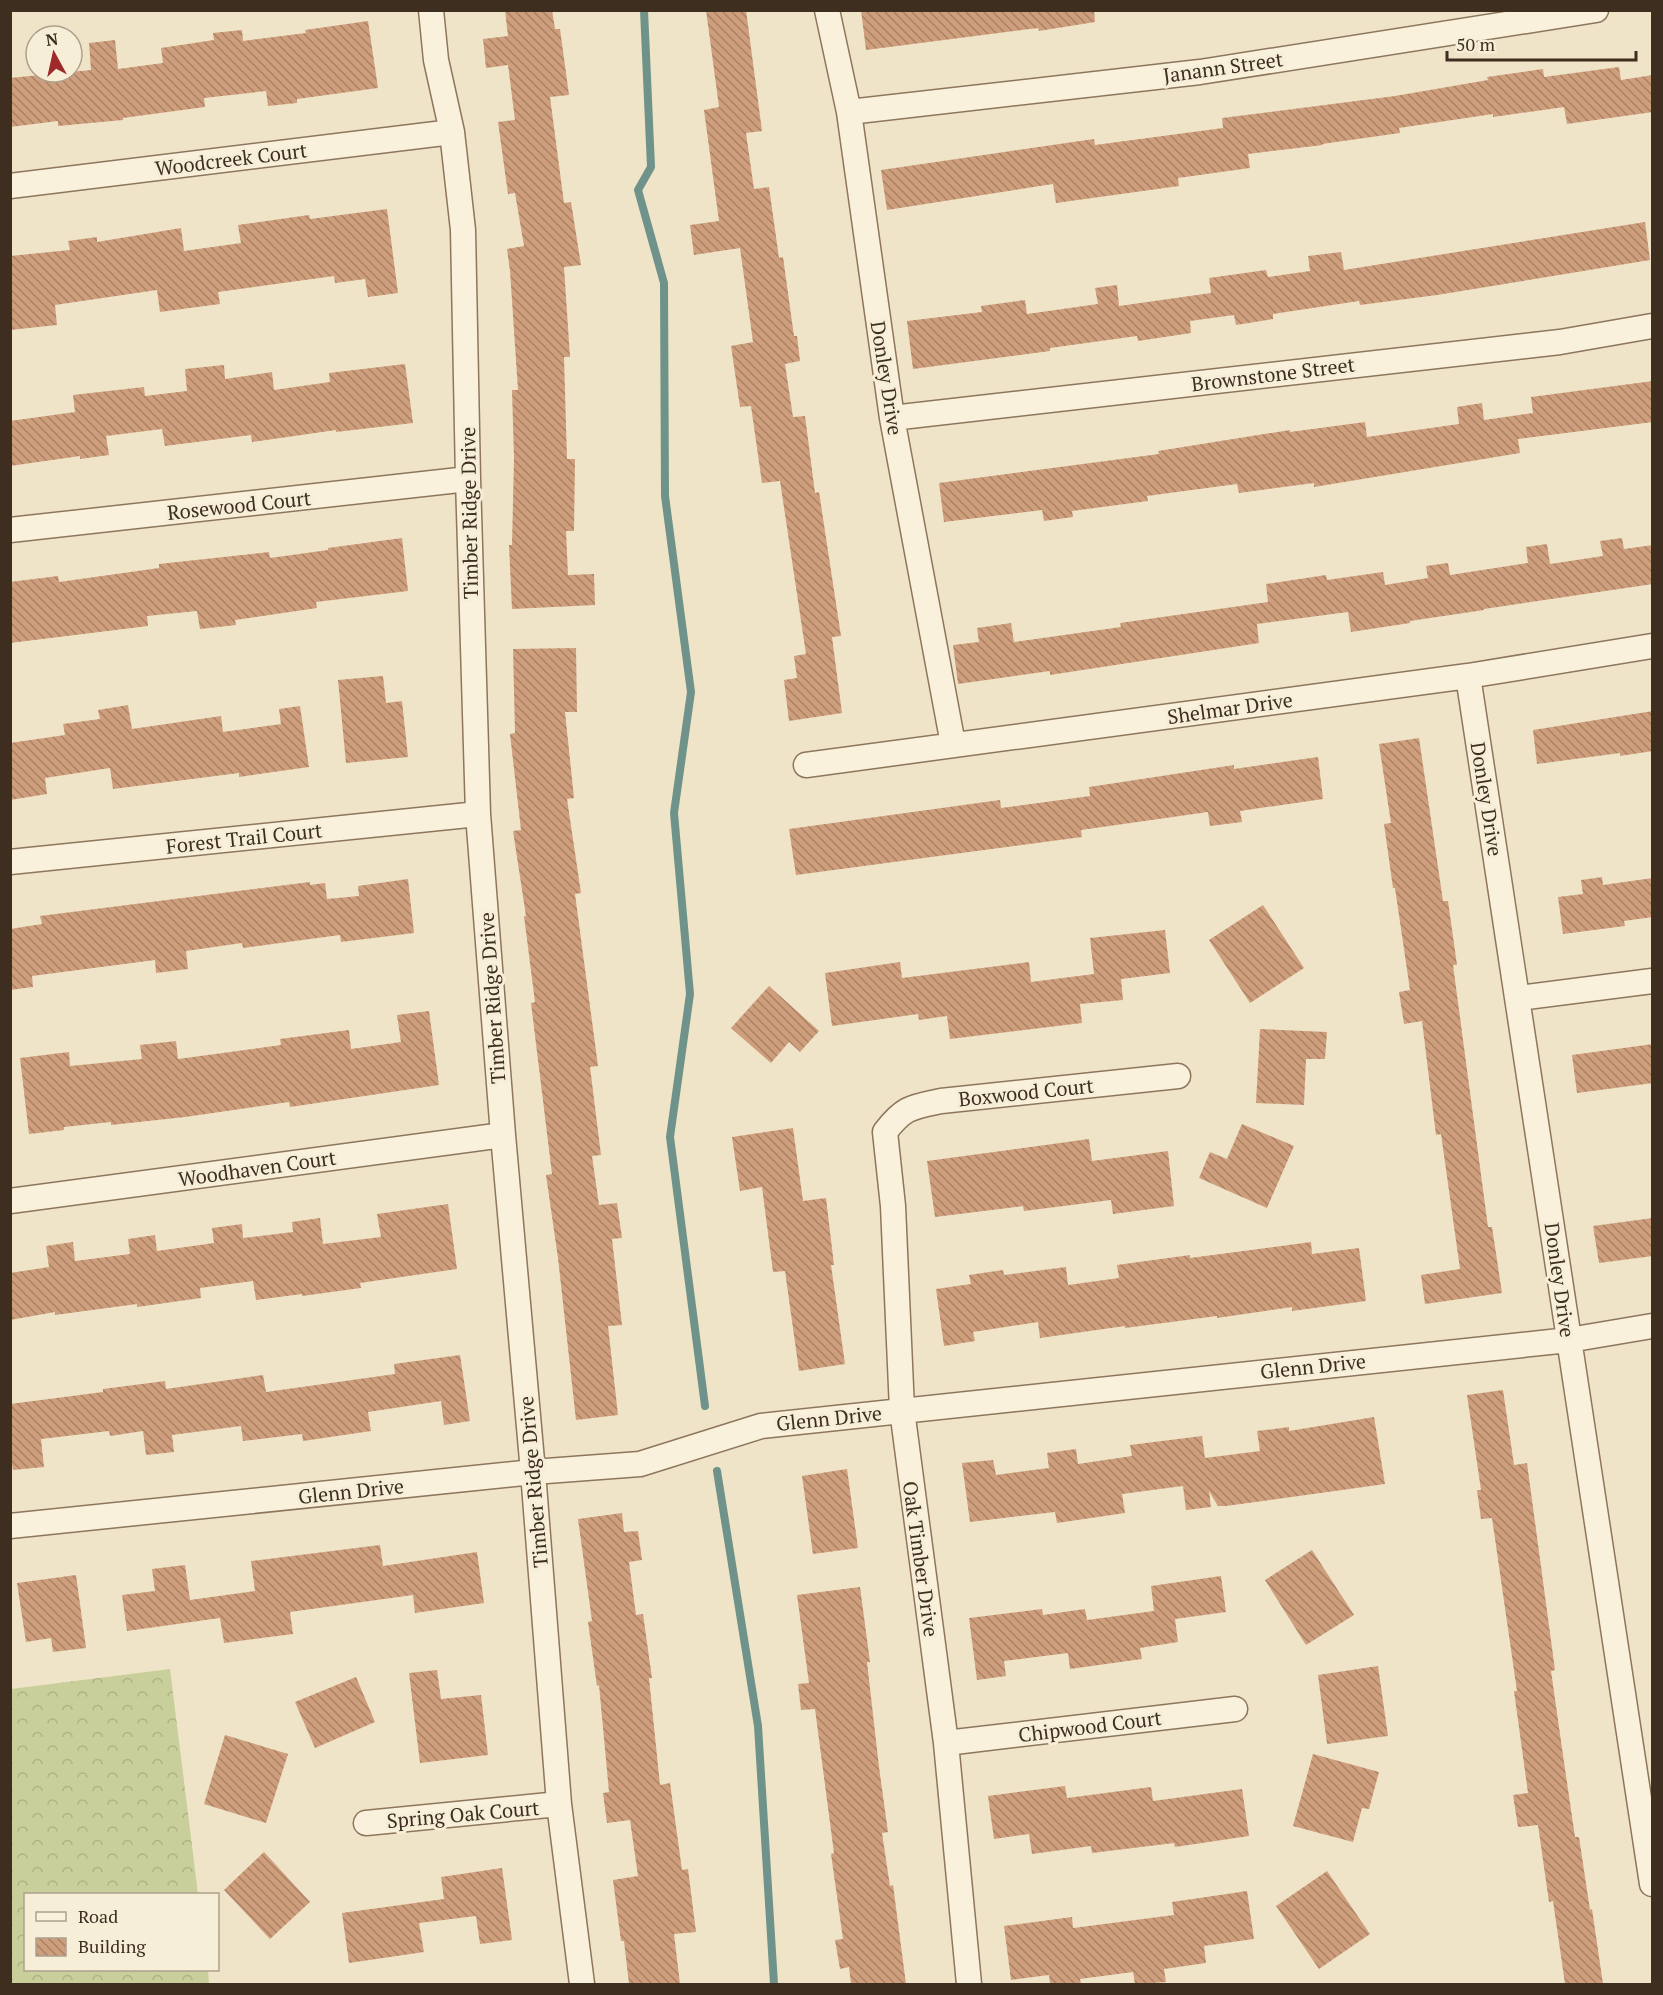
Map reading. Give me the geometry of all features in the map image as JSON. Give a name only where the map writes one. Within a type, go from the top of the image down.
[{"type":"street","name":"Timber Ridge Drive","points":[[431,10],[436,60],[452,132],[463,230],[478,814],[559,1804],[582,1984]]},
{"type":"street","name":"Donley Drive","points":[[827,10],[849,112],[892,418],[953,744]]},
{"type":"street","name":"Janann Street","points":[[849,112],[1200,72],[1596,10]]},
{"type":"street","name":"Woodcreek Court","points":[[10,186],[452,132]]},
{"type":"street","name":"Brownstone Street","points":[[892,418],[1560,342],[1653,326]]},
{"type":"street","name":"Rosewood Court","points":[[10,530],[468,479]]},
{"type":"street","name":"Shelmar Drive","points":[[806,765],[1468,676],[1653,646]]},
{"type":"street","name":"Donley Drive","points":[[1468,676],[1653,1884]]},
{"type":"street","name":"Forest Trail Court","points":[[10,862],[478,814]]},
{"type":"street","points":[[1519,998],[1653,981]]},
{"type":"street","name":"Boxwood Court","points":[[885,1132],[894,1119],[907,1108],[941,1101],[1178,1076]]},
{"type":"street","name":"Oak Timber Drive","points":[[885,1132],[893,1206],[902,1410],[946,1743],[969,1984]]},
{"type":"street","name":"Woodhaven Court","points":[[10,1201],[503,1135]]},
{"type":"street","name":"Glenn Drive","points":[[10,1526],[533,1472],[640,1464],[761,1425],[1569,1340],[1653,1326]]},
{"type":"street","name":"Chipwood Court","points":[[946,1743],[1235,1709]]},
{"type":"street","name":"Spring Oak Court","points":[[366,1823],[559,1804]]},
{"type":"green space","points":[[170,1669],[198,1893],[24,1893],[24,1971],[208,1971],[209,1984],[11,1984],[11,1689]]},
{"type":"building","points":[[505,10],[552,10],[555,29],[560,29],[569,95],[550,97],[564,203],[571,202],[581,265],[564,267],[570,357],[564,357],[567,459],[575,459],[574,531],[566,531],[568,575],[594,574],[595,605],[512,609],[509,545],[512,545],[514,458],[512,390],[518,390],[507,249],[524,246],[515,193],[508,194],[498,122],[515,120],[508,65],[486,68],[483,39],[508,36]]},
{"type":"building","points":[[706,10],[746,10],[762,131],[746,133],[754,189],[769,187],[779,258],[783,257],[794,336],[797,336],[800,361],[785,364],[793,417],[805,416],[815,493],[819,492],[841,636],[832,637],[842,713],[789,721],[784,680],[797,678],[794,656],[806,654],[780,481],[762,483],[751,406],[740,407],[731,346],[753,342],[740,248],[694,255],[690,225],[719,221],[704,110],[719,107]]},
{"type":"building","points":[[861,10],[1094,10],[1095,22],[1039,31],[1038,28],[866,50]]},
{"type":"building","points":[[368,21],[378,88],[297,99],[297,103],[268,106],[266,91],[204,98],[205,107],[123,118],[123,120],[58,126],[58,121],[10,127],[10,78],[24,77],[24,84],[84,84],[84,71],[91,70],[89,43],[115,40],[118,69],[163,63],[161,48],[214,40],[213,33],[242,30],[243,41],[306,33],[305,30]]},
{"type":"building","points":[[1619,67],[1621,80],[1653,75],[1653,112],[1567,124],[1564,107],[1493,117],[1493,114],[1399,128],[1400,133],[1248,154],[1250,168],[1178,178],[1179,186],[1056,203],[1053,184],[887,210],[881,170],[1094,139],[1095,145],[1223,128],[1222,118],[1395,96],[1488,80],[1487,77],[1543,69],[1544,77]]},
{"type":"building","points":[[387,209],[398,293],[368,297],[365,279],[335,283],[334,276],[218,292],[220,304],[160,312],[157,290],[55,305],[57,325],[10,330],[10,256],[70,250],[68,241],[97,237],[97,242],[181,228],[184,251],[241,243],[238,225],[309,215],[310,219]]},
{"type":"building","points":[[1645,222],[1650,260],[1437,295],[1360,305],[1359,301],[1273,314],[1273,319],[1236,325],[1234,315],[1190,321],[1191,333],[1138,341],[1137,336],[1050,348],[1050,351],[913,369],[907,321],[982,312],[981,306],[1025,300],[1027,314],[1098,304],[1095,288],[1117,285],[1119,306],[1211,293],[1209,278],[1266,270],[1268,277],[1310,271],[1308,256],[1341,252],[1344,270]]},
{"type":"building","points":[[405,364],[413,423],[336,432],[336,430],[252,442],[251,435],[165,446],[162,429],[106,436],[109,455],[80,459],[80,456],[10,466],[10,421],[75,412],[73,395],[144,387],[145,396],[187,391],[185,369],[224,365],[225,379],[272,372],[274,390],[330,382],[329,373]]},
{"type":"building","points":[[1653,381],[1653,422],[1518,439],[1520,453],[1314,487],[1314,483],[1239,493],[1237,484],[1147,496],[1148,501],[1072,511],[1073,517],[1044,521],[1042,510],[944,522],[939,483],[1159,454],[1158,451],[1290,430],[1290,432],[1365,422],[1367,437],[1459,424],[1457,407],[1482,403],[1484,420],[1533,413],[1531,397]]},
{"type":"building","points":[[402,538],[408,591],[316,602],[317,608],[235,620],[236,625],[200,629],[197,611],[147,616],[148,626],[10,643],[10,582],[58,576],[59,582],[159,568],[159,564],[269,552],[270,558]]},
{"type":"building","points":[[1622,538],[1624,549],[1653,545],[1653,584],[1484,609],[1351,632],[1348,612],[1257,624],[1259,643],[1050,675],[1050,671],[958,684],[953,645],[979,642],[977,628],[1011,623],[1014,642],[1121,627],[1120,623],[1268,602],[1266,584],[1326,575],[1327,580],[1383,572],[1385,585],[1428,578],[1426,566],[1448,563],[1450,575],[1528,563],[1526,547],[1547,544],[1550,564],[1603,556],[1600,541]]},
{"type":"building","points":[[576,648],[577,712],[565,712],[574,798],[567,799],[581,893],[575,894],[598,1066],[590,1067],[601,1155],[592,1156],[599,1205],[617,1203],[622,1238],[612,1239],[622,1325],[608,1326],[618,1415],[576,1420],[558,1258],[546,1175],[552,1174],[531,1003],[535,1002],[524,916],[526,916],[513,831],[521,830],[510,734],[515,733],[513,649]]},
{"type":"building","points":[[383,676],[386,703],[402,701],[408,757],[346,763],[338,680]]},
{"type":"building","points":[[128,705],[132,729],[221,716],[223,732],[281,724],[279,709],[300,706],[309,767],[239,777],[239,773],[113,789],[110,768],[45,778],[47,794],[10,800],[10,743],[65,735],[63,724],[100,719],[98,710]]},
{"type":"building","points":[[1653,711],[1653,751],[1537,764],[1533,730]]},
{"type":"building","points":[[1419,738],[1443,901],[1448,901],[1457,965],[1453,965],[1488,1227],[1492,1227],[1502,1293],[1425,1304],[1421,1275],[1460,1269],[1441,1134],[1436,1135],[1422,1021],[1404,1024],[1399,992],[1410,990],[1384,824],[1391,823],[1379,744]]},
{"type":"building","points":[[1318,757],[1323,799],[1240,811],[1242,822],[1210,826],[1208,812],[1081,830],[1082,837],[796,875],[789,829],[1000,800],[1001,808],[1090,796],[1089,787],[1234,765],[1234,769]]},
{"type":"building","points":[[1602,877],[1603,885],[1653,878],[1653,917],[1624,921],[1625,926],[1563,934],[1558,897],[1583,894],[1581,880]]},
{"type":"building","points":[[408,879],[414,933],[341,942],[340,935],[243,948],[242,943],[186,951],[188,969],[156,973],[155,960],[32,976],[33,987],[10,990],[10,929],[42,924],[40,916],[310,882],[310,885],[325,883],[327,899],[359,896],[358,886]]},
{"type":"building","points":[[1263,905],[1304,968],[1250,1003],[1209,940]]},
{"type":"building","points":[[1165,930],[1170,973],[1121,979],[1123,1000],[1080,1004],[1082,1023],[950,1039],[947,1016],[919,1020],[918,1014],[832,1026],[825,973],[900,962],[902,978],[1029,962],[1031,982],[1094,974],[1090,938]]},
{"type":"building","points":[[769,986],[819,1031],[800,1052],[789,1042],[771,1063],[731,1028]]},
{"type":"building","points":[[429,1011],[439,1085],[290,1107],[289,1102],[185,1117],[111,1125],[111,1122],[64,1127],[64,1130],[29,1134],[20,1058],[69,1052],[70,1066],[142,1059],[140,1045],[176,1041],[178,1059],[281,1045],[280,1039],[349,1030],[351,1049],[401,1042],[397,1015]]},
{"type":"building","points":[[1260,1029],[1327,1032],[1325,1059],[1306,1059],[1304,1105],[1256,1103]]},
{"type":"building","points":[[1653,1044],[1653,1083],[1577,1093],[1572,1055]]},
{"type":"building","points":[[1242,1124],[1294,1146],[1267,1208],[1199,1178],[1210,1152],[1227,1159]]},
{"type":"building","points":[[793,1128],[803,1201],[826,1198],[834,1265],[831,1265],[845,1364],[799,1371],[785,1271],[773,1272],[762,1187],[740,1191],[732,1137]]},
{"type":"building","points":[[1089,1139],[1092,1161],[1168,1151],[1174,1206],[1113,1214],[1111,1200],[1024,1211],[1023,1206],[935,1217],[927,1161]]},
{"type":"building","points":[[448,1204],[457,1269],[360,1283],[361,1288],[256,1300],[253,1281],[200,1288],[201,1298],[55,1315],[55,1312],[10,1320],[10,1273],[49,1267],[46,1246],[73,1242],[75,1261],[130,1254],[128,1239],[155,1235],[157,1251],[214,1243],[212,1228],[242,1224],[243,1238],[293,1232],[292,1222],[320,1218],[323,1244],[381,1237],[377,1214]]},
{"type":"building","points":[[1653,1218],[1653,1256],[1599,1263],[1593,1226]]},
{"type":"building","points":[[1311,1242],[1312,1254],[1359,1248],[1366,1301],[1292,1311],[1292,1307],[1040,1338],[1038,1322],[973,1332],[975,1341],[944,1346],[936,1289],[971,1284],[969,1275],[1003,1270],[1004,1275],[1066,1267],[1068,1285],[1119,1278],[1117,1265]]},
{"type":"building","points":[[460,1355],[470,1421],[444,1425],[441,1401],[368,1412],[371,1431],[303,1441],[302,1434],[243,1441],[241,1426],[172,1435],[174,1452],[146,1455],[143,1431],[110,1436],[109,1431],[41,1439],[44,1467],[13,1470],[10,1453],[10,1404],[165,1381],[166,1389],[263,1375],[266,1392],[395,1374],[394,1364]]},
{"type":"building","points":[[1503,1390],[1514,1465],[1527,1463],[1555,1670],[1551,1671],[1564,1762],[1575,1837],[1579,1837],[1590,1910],[1592,1909],[1603,1984],[1565,1984],[1553,1901],[1549,1902],[1538,1825],[1518,1827],[1513,1795],[1528,1793],[1514,1691],[1517,1691],[1492,1518],[1481,1519],[1477,1490],[1481,1490],[1467,1395]]},
{"type":"building","points":[[1374,1417],[1385,1484],[1226,1506],[1218,1506],[1209,1491],[1211,1507],[1186,1510],[1183,1486],[1122,1494],[1125,1513],[1057,1523],[1055,1512],[970,1522],[962,1463],[993,1460],[996,1475],[1049,1468],[1047,1453],[1076,1449],[1078,1464],[1132,1456],[1130,1445],[1202,1436],[1205,1458],[1260,1451],[1257,1431],[1289,1427],[1289,1431]]},
{"type":"building","points":[[847,1469],[858,1548],[813,1554],[802,1476]]},
{"type":"building","points":[[622,1513],[624,1532],[638,1531],[642,1560],[629,1562],[636,1615],[643,1614],[652,1678],[649,1678],[660,1785],[670,1783],[682,1870],[688,1869],[696,1932],[674,1934],[680,1984],[629,1984],[613,1880],[638,1876],[630,1820],[607,1823],[603,1793],[609,1792],[599,1685],[597,1686],[588,1622],[592,1621],[578,1519]]},
{"type":"building","points":[[380,1545],[383,1566],[477,1552],[484,1603],[415,1613],[413,1595],[290,1612],[293,1634],[224,1643],[220,1618],[127,1631],[122,1595],[155,1591],[152,1569],[185,1565],[190,1600],[255,1591],[251,1561]]},
{"type":"building","points":[[1312,1550],[1354,1615],[1306,1645],[1265,1580]]},
{"type":"building","points":[[76,1575],[86,1648],[53,1652],[51,1638],[26,1642],[17,1583]]},
{"type":"building","points":[[1221,1576],[1226,1612],[1175,1619],[1178,1642],[1140,1648],[1142,1659],[1070,1669],[1068,1653],[1004,1661],[1006,1676],[977,1680],[969,1618],[1042,1609],[1043,1615],[1085,1609],[1087,1620],[1154,1611],[1151,1586]]},
{"type":"building","points":[[860,1587],[888,1832],[882,1833],[890,1886],[893,1885],[906,1984],[851,1984],[849,1967],[840,1969],[835,1940],[843,1939],[815,1709],[801,1710],[798,1684],[809,1683],[797,1595]]},
{"type":"building","points":[[1378,1666],[1388,1736],[1327,1744],[1318,1675]]},
{"type":"building","points":[[437,1670],[441,1699],[481,1695],[488,1755],[420,1763],[409,1673]]},
{"type":"building","points":[[356,1677],[375,1722],[315,1748],[295,1702]]},
{"type":"building","points":[[225,1735],[288,1754],[266,1823],[204,1804]]},
{"type":"building","points":[[1313,1754],[1379,1772],[1369,1809],[1362,1808],[1353,1842],[1293,1826]]},
{"type":"building","points":[[1065,1786],[1067,1798],[1151,1787],[1153,1801],[1242,1789],[1249,1836],[1175,1847],[1174,1843],[1092,1853],[1091,1846],[1032,1854],[1029,1834],[994,1839],[988,1796]]},
{"type":"building","points":[[264,1852],[310,1902],[270,1939],[224,1890]]},
{"type":"building","points":[[502,1868],[512,1940],[480,1944],[476,1916],[419,1923],[424,1952],[349,1963],[342,1913],[444,1899],[441,1877]]},
{"type":"building","points":[[1327,1871],[1370,1934],[1319,1969],[1276,1906]]},
{"type":"building","points":[[1247,1891],[1254,1939],[1204,1946],[1206,1963],[1164,1969],[1166,1982],[1135,1984],[1133,1972],[1080,1979],[1081,1984],[1050,1984],[1049,1975],[1011,1980],[1004,1926],[1072,1917],[1073,1928],[1174,1915],[1172,1902]]},
{"type":"waterway","points":[[644,10],[651,167],[638,190],[664,283],[665,496],[691,692],[674,813],[690,994],[670,1137],[705,1406]]},
{"type":"waterway","points":[[717,1471],[758,1726],[774,1984]]}]
